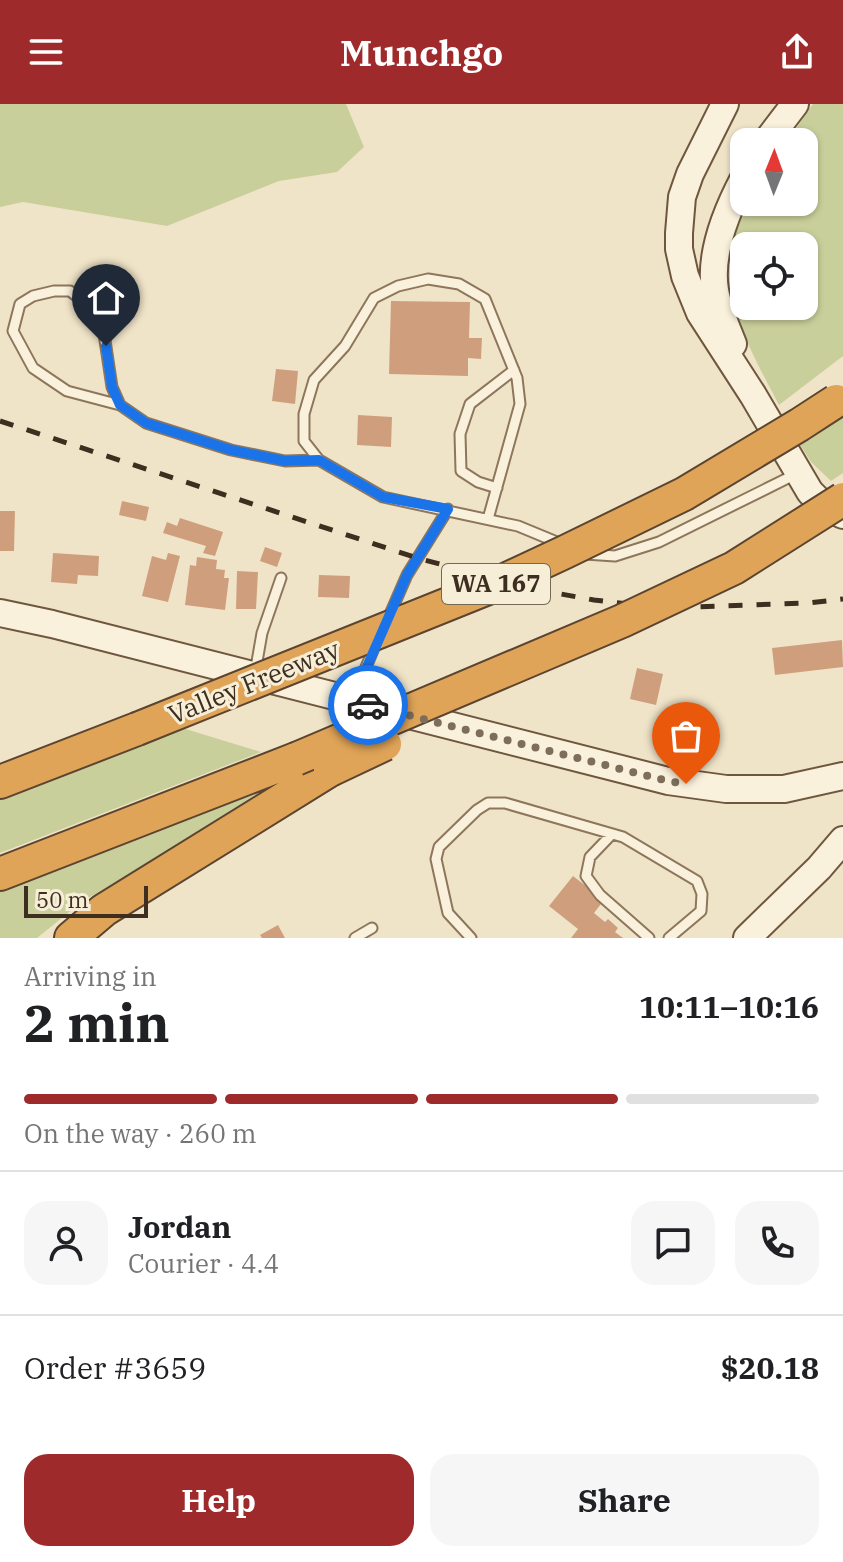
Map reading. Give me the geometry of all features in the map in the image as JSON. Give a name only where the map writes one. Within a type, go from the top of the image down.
[{"type":"highway","name":"Valley Freeway","points":[[0,782],[488,588],[684,494],[839,398]]},
{"type":"highway","points":[[71,938],[104,910],[330,770],[560,667],[627,632],[843,499]]},
{"type":"highway","points":[[0,874],[296,759],[622,621],[734,568]]},
{"type":"street","points":[[725,104],[686,184],[679,212],[679,249],[685,276],[700,313],[810,492],[824,506],[843,515]]},
{"type":"street","points":[[777,128],[795,104]]},
{"type":"street","points":[[730,211],[718,240],[714,276],[720,310],[753,395]]},
{"type":"street","points":[[0,613],[668,781],[705,788],[784,789],[843,776]]},
{"type":"street","points":[[747,938],[819,868],[843,840]]},
{"type":"lane","points":[[488,519],[520,404],[514,370],[485,299],[459,284],[428,279],[398,286],[374,298],[345,346],[314,380],[304,414],[304,441],[319,460],[383,497],[518,526],[587,555],[615,556],[659,542],[799,473]]},
{"type":"lane","points":[[120,405],[112,387],[103,327],[97,312],[70,291],[33,296],[20,304],[13,331],[33,368],[67,391],[120,405],[146,423],[231,450],[285,461],[319,460]]},
{"type":"lane","points":[[497,488],[478,482],[461,471],[460,434],[470,404],[514,370]]},
{"type":"lane","points":[[352,701],[407,575],[448,509]]},
{"type":"lane","points":[[254,676],[262,633],[281,578]]},
{"type":"lane","points":[[471,938],[448,913],[436,859],[439,847],[488,803],[505,803],[623,837],[697,881],[702,894],[701,911],[669,938]]},
{"type":"lane","points":[[612,834],[590,857],[586,876],[600,895],[649,938]]},
{"type":"lane","points":[[355,938],[372,928]]},
{"type":"green space","points":[[0,104],[346,104],[364,147],[337,172],[279,181],[167,226],[23,202],[0,207]]},
{"type":"green space","points":[[813,104],[843,104],[843,356],[779,405],[739,320],[818,320],[818,232],[736,232],[743,216],[818,216],[818,128],[796,128]]},
{"type":"green space","points":[[843,409],[843,473],[831,481],[811,462],[797,440]]},
{"type":"green space","points":[[176,726],[261,752],[0,853],[0,796]]},
{"type":"green space","points":[[292,774],[226,817],[83,901],[37,938],[0,938],[0,891]]},
{"type":"building","points":[[391,301],[470,302],[469,338],[482,338],[481,359],[468,358],[468,376],[389,374]]},
{"type":"building","points":[[276,369],[298,371],[295,404],[272,401]]},
{"type":"building","points":[[358,415],[392,417],[391,447],[357,445]]},
{"type":"building","points":[[122,501],[149,507],[146,521],[119,515]]},
{"type":"building","points":[[0,511],[15,511],[14,551],[0,551]]},
{"type":"building","points":[[180,518],[223,532],[215,556],[203,553],[206,546],[163,533],[167,522],[177,526]]},
{"type":"building","points":[[265,547],[282,553],[277,567],[260,561]]},
{"type":"building","points":[[53,553],[99,556],[98,576],[78,575],[77,584],[51,582]]},
{"type":"building","points":[[168,553],[180,556],[168,602],[142,596],[152,556],[166,560]]},
{"type":"building","points":[[197,557],[217,560],[216,569],[225,570],[224,578],[229,578],[225,610],[185,605],[190,565],[196,566]]},
{"type":"building","points":[[237,571],[258,572],[256,609],[236,609]]},
{"type":"building","points":[[319,575],[350,576],[349,598],[318,597]]},
{"type":"building","points":[[842,640],[843,667],[775,675],[772,648]]},
{"type":"building","points":[[637,668],[663,674],[656,705],[630,699]]},
{"type":"building","points":[[573,876],[604,900],[594,913],[605,922],[608,919],[618,928],[615,932],[623,938],[571,938],[578,929],[549,906]]},
{"type":"building","points":[[278,925],[285,938],[262,938],[260,935]]},
{"type":"railway","points":[[0,421],[417,558],[539,590],[662,608],[843,599]]},
{"type":"way so far","points":[[368,705],[686,784]]},
{"type":"route","points":[[106,346],[112,387],[120,405],[146,423],[231,450],[285,461],[319,460],[383,497],[448,509],[407,575],[352,701],[368,705]]}]
